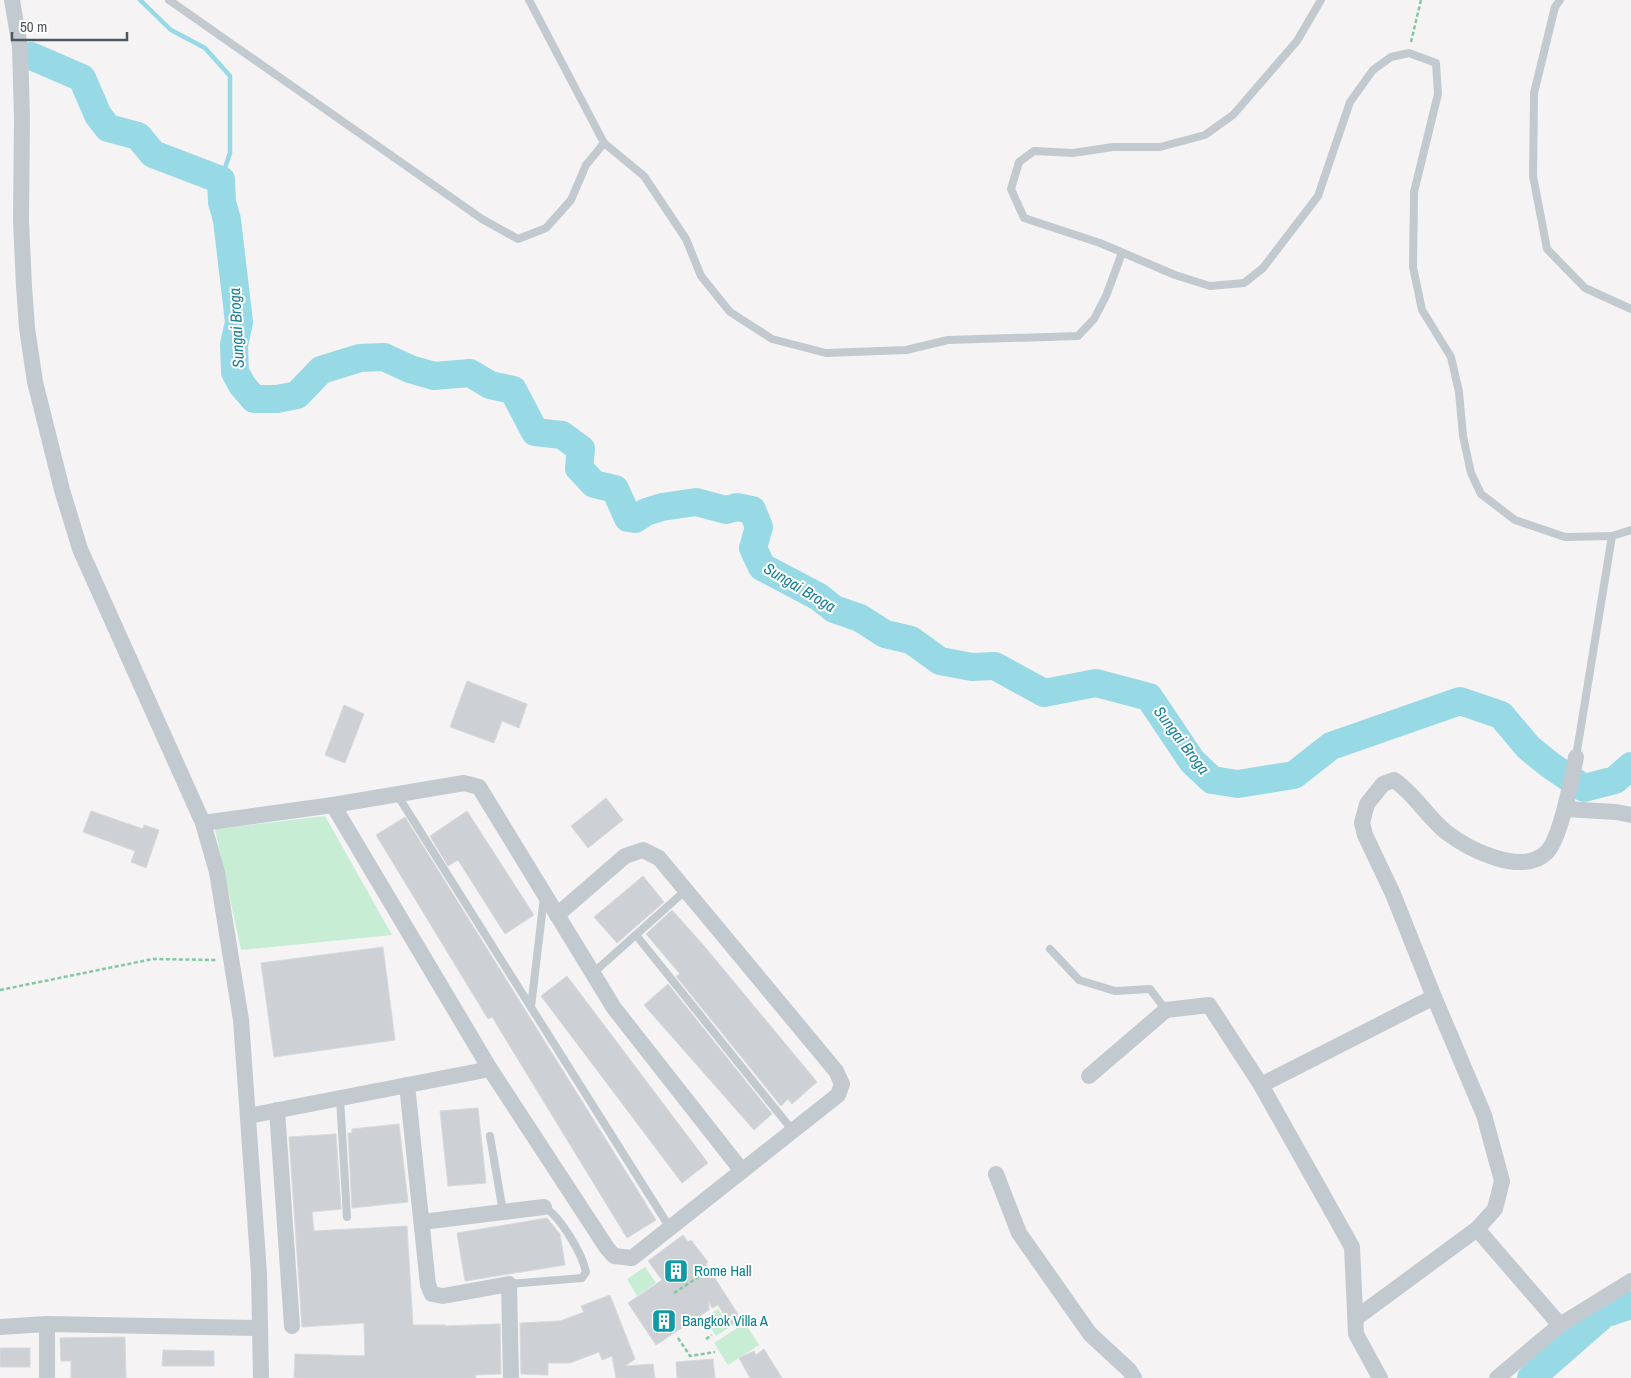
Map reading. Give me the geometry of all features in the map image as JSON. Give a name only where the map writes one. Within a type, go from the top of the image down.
[{"type":"street","points":[[12,0],[20,47],[22,118],[21,221],[24,294],[35,382],[62,490],[80,549],[203,823],[217,872],[233,961],[241,1020],[259,1273],[261,1378]]},
{"type":"street","points":[[1356,1318],[1477,1229],[1495,1208],[1502,1181],[1484,1115],[1393,894],[1365,835],[1362,822],[1367,804],[1383,784],[1394,780],[1405,787],[1451,835],[1469,848],[1487,856],[1508,861],[1537,859],[1549,850],[1566,803],[1576,757]]},
{"type":"street","points":[[203,823],[398,796],[464,783],[479,787],[614,1008],[742,1171]]},
{"type":"street","points":[[1566,803],[1631,815]]},
{"type":"street","points":[[333,805],[490,1069],[614,1256],[632,1258],[838,1095],[842,1084],[836,1071],[687,889],[659,858],[643,850],[625,856],[557,915]]},
{"type":"street","points":[[1261,1085],[1434,997]]},
{"type":"street","points":[[1089,1076],[1166,1010],[1208,1006],[1261,1085],[1352,1247],[1356,1334],[1380,1378]]},
{"type":"street","points":[[248,1116],[490,1069]]},
{"type":"street","points":[[407,1085],[428,1286],[432,1294],[443,1296],[509,1284],[511,1378]]},
{"type":"street","points":[[277,1110],[292,1326]]},
{"type":"street","points":[[996,1174],[1019,1233],[1090,1334],[1129,1370],[1134,1378]]},
{"type":"street","points":[[422,1222],[544,1207]]},
{"type":"street","points":[[1477,1229],[1560,1325]]},
{"type":"street","points":[[1497,1378],[1560,1325],[1631,1281]]},
{"type":"street","points":[[0,1327],[47,1324],[260,1328]]},
{"type":"street","points":[[47,1324],[47,1378]]},
{"type":"lane","points":[[169,0],[482,219],[518,239],[546,228],[571,200],[586,165],[604,142]]},
{"type":"lane","points":[[529,0],[604,142],[644,176],[686,239],[700,276],[730,312],[772,339],[826,353],[906,350],[948,340],[1078,336],[1098,311],[1122,253]]},
{"type":"lane","points":[[1321,0],[1297,41],[1233,115],[1205,135],[1160,147],[1113,147],[1073,152],[1034,151],[1019,162],[1011,189],[1024,218],[1100,243],[1174,275],[1210,286],[1244,283],[1263,268],[1318,196],[1350,102],[1373,70],[1392,56],[1409,53],[1436,63],[1438,94],[1414,192],[1413,267],[1422,310],[1451,357],[1459,392],[1463,436],[1471,473],[1481,494],[1515,520],[1565,538],[1612,536],[1631,530]]},
{"type":"lane","points":[[1560,0],[1555,7],[1534,93],[1533,176],[1547,249],[1585,288],[1631,308]]},
{"type":"lane","points":[[1576,757],[1612,536]]},
{"type":"lane","points":[[398,796],[670,1228]]},
{"type":"lane","points":[[592,974],[687,889]]},
{"type":"lane","points":[[531,1006],[544,894]]},
{"type":"lane","points":[[636,934],[793,1131]]},
{"type":"lane","points":[[1050,949],[1079,980],[1115,991],[1150,989],[1166,1010]]},
{"type":"lane","points":[[340,1098],[347,1217]]},
{"type":"lane","points":[[490,1136],[503,1212]]},
{"type":"lane","points":[[509,1284],[582,1278],[586,1272],[583,1259],[552,1212],[544,1207]]},
{"type":"path","points":[[1409,53],[1421,0]]},
{"type":"path","points":[[0,990],[153,959],[233,961]]},
{"type":"path","points":[[674,1292],[709,1270]]},
{"type":"path","points":[[706,1339],[712,1335]]},
{"type":"path","points":[[678,1338],[690,1356],[715,1352]]},
{"type":"green space","points":[[325,816],[392,935],[241,950],[215,829]]},
{"type":"green space","points":[[645,1267],[656,1283],[637,1296],[627,1279]]},
{"type":"green space","points":[[718,1309],[730,1327],[716,1336],[704,1318]]},
{"type":"green space","points":[[745,1323],[759,1345],[728,1365],[714,1343]]},
{"type":"building","points":[[467,681],[527,704],[519,728],[502,721],[494,743],[450,727]]},
{"type":"building","points":[[344,705],[364,714],[345,763],[325,755]]},
{"type":"building","points":[[606,798],[623,820],[588,848],[571,826]]},
{"type":"building","points":[[91,811],[143,829],[144,825],[159,830],[146,868],[131,862],[135,851],[83,832]]},
{"type":"building","points":[[467,811],[534,915],[505,934],[458,860],[448,866],[430,836]]},
{"type":"building","points":[[405,817],[656,1220],[627,1238],[492,1017],[488,1019],[376,835]]},
{"type":"building","points":[[643,876],[664,902],[617,943],[594,917]]},
{"type":"building","points":[[672,910],[817,1082],[792,1104],[788,1099],[781,1106],[676,976],[680,974],[646,934]]},
{"type":"building","points":[[383,947],[395,1040],[274,1057],[261,963]]},
{"type":"building","points":[[567,976],[708,1163],[682,1183],[541,996]]},
{"type":"building","points":[[668,984],[772,1114],[754,1130],[644,1005]]},
{"type":"building","points":[[478,1108],[486,1183],[448,1186],[440,1111]]},
{"type":"building","points":[[399,1124],[408,1202],[352,1208],[348,1133],[352,1133],[352,1129]]},
{"type":"building","points":[[336,1134],[341,1209],[312,1212],[314,1231],[407,1226],[413,1325],[500,1324],[501,1374],[475,1375],[476,1378],[294,1378],[295,1354],[365,1356],[364,1323],[302,1327],[289,1137]]},
{"type":"building","points":[[547,1218],[560,1234],[565,1265],[465,1281],[457,1233]]},
{"type":"building","points":[[683,1235],[688,1242],[691,1240],[708,1262],[706,1264],[741,1319],[731,1326],[718,1305],[712,1308],[709,1302],[709,1310],[656,1345],[628,1303],[662,1280],[648,1261]]},
{"type":"building","points":[[610,1295],[635,1359],[625,1366],[653,1364],[655,1378],[616,1378],[612,1356],[602,1360],[599,1352],[570,1363],[548,1363],[548,1375],[521,1374],[520,1323],[560,1321],[584,1312],[581,1306]]},
{"type":"building","points":[[125,1337],[126,1378],[71,1378],[71,1361],[61,1361],[60,1338]]},
{"type":"building","points":[[0,1348],[30,1348],[30,1367],[0,1367]]},
{"type":"building","points":[[764,1349],[782,1378],[750,1378],[739,1358],[754,1351],[756,1355]]},
{"type":"building","points":[[163,1350],[214,1351],[214,1366],[162,1366]]},
{"type":"building","points":[[713,1359],[715,1378],[677,1378],[676,1362]]},
{"type":"waterway","points":[[140,0],[171,30],[205,48],[230,76],[230,153],[221,180]]},
{"type":"waterway","name":"Sungai Broga","points":[[31,56],[82,78],[98,115],[108,128],[138,136],[153,154],[221,180],[222,202],[227,220],[239,322],[234,345],[235,372],[242,385],[254,399],[277,399],[297,395],[321,370],[360,358],[384,357],[410,369],[434,376],[470,373],[490,385],[513,390],[535,432],[562,435],[581,449],[579,468],[594,484],[615,489],[628,518],[635,519],[646,512],[662,507],[696,502],[726,510],[737,507],[752,510],[759,527],[753,548],[762,567],[819,597],[834,609],[860,618],[885,634],[911,640],[940,661],[972,667],[995,666],[1044,693],[1096,683],[1149,697],[1192,761],[1212,780],[1238,784],[1294,775],[1331,746],[1460,701],[1501,715],[1528,747],[1550,765],[1584,788],[1615,780],[1631,766]]},
{"type":"waterway","points":[[1531,1378],[1604,1314],[1631,1305]]},
{"type":"place","name":"Rome Hall","points":[[676,1271]]},
{"type":"place","name":"Bangkok Villa A","points":[[664,1321]]}]
